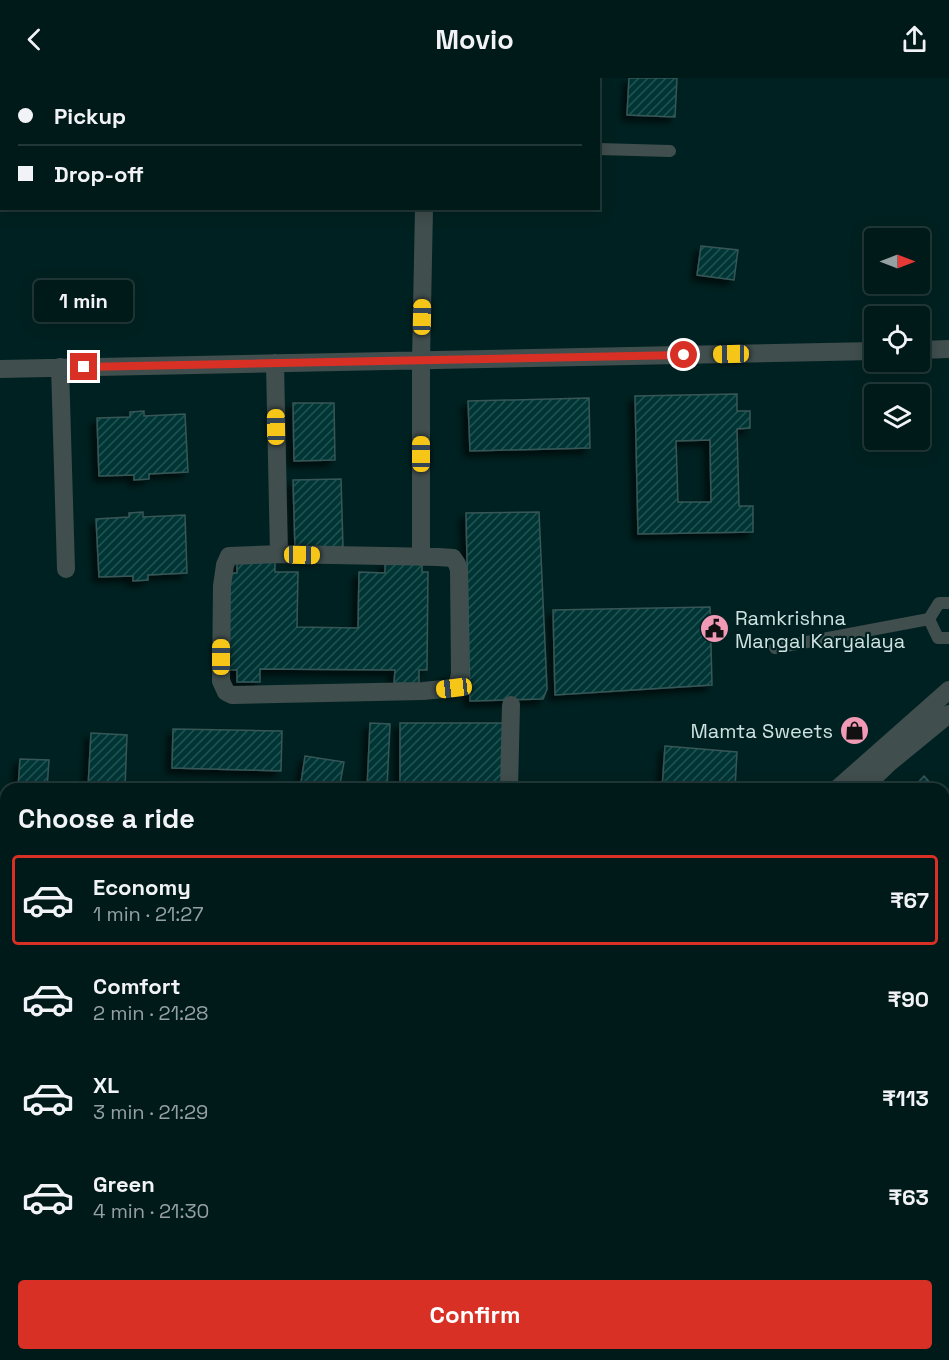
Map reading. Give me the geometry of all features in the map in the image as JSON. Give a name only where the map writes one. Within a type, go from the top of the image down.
[{"type":"street","points":[[421,549],[424,210]]},
{"type":"street","points":[[930,350],[949,349]]},
{"type":"street","points":[[0,369],[864,351]]},
{"type":"street","points":[[275,363],[279,554]]},
{"type":"street","points":[[60,368],[66,569]]},
{"type":"street","points":[[279,554],[453,558],[459,570],[460,674],[458,683],[454,688],[423,691],[232,695],[226,692],[221,681],[222,586],[225,565],[230,556],[279,554]]},
{"type":"street","points":[[844,783],[949,690]]},
{"type":"street","points":[[509,783],[511,705]]},
{"type":"street","points":[[868,783],[949,714]]},
{"type":"lane","points":[[600,149],[670,151]]},
{"type":"lane","points":[[775,648],[929,619],[939,603],[949,603]]},
{"type":"lane","points":[[929,619],[938,638],[949,638]]},
{"type":"building","points":[[629,78],[677,78],[675,117],[627,115]]},
{"type":"building","points":[[701,246],[738,250],[734,280],[697,275]]},
{"type":"building","points":[[737,394],[737,411],[750,411],[750,428],[737,429],[739,506],[753,506],[753,532],[638,534],[635,396]],"holes":[[[710,440],[711,502],[678,502],[676,441]]]},
{"type":"building","points":[[589,398],[590,448],[470,451],[468,401]]},
{"type":"building","points":[[293,403],[334,403],[335,460],[294,461]]},
{"type":"building","points":[[144,411],[144,416],[185,414],[188,472],[149,474],[149,479],[134,480],[134,475],[99,476],[97,418],[130,417],[130,412]]},
{"type":"building","points":[[341,479],[343,547],[295,549],[293,480]]},
{"type":"building","points":[[143,512],[143,517],[185,515],[187,573],[148,575],[148,580],[133,581],[133,576],[99,577],[96,519],[129,517],[129,513]]},
{"type":"building","points":[[539,512],[547,689],[543,699],[470,701],[466,513]]},
{"type":"building","points":[[237,561],[275,561],[275,572],[298,572],[297,627],[358,628],[359,572],[385,573],[385,562],[422,562],[422,572],[428,572],[427,670],[419,670],[419,684],[394,683],[395,670],[260,669],[260,682],[237,682],[237,670],[225,670],[227,573],[237,573]]},
{"type":"building","points":[[710,607],[712,685],[555,695],[553,610]]},
{"type":"building","points":[[370,723],[390,724],[387,783],[367,783]]},
{"type":"building","points":[[400,723],[504,723],[504,783],[400,783]]},
{"type":"building","points":[[173,729],[282,731],[281,771],[172,768]]},
{"type":"building","points":[[91,733],[127,735],[125,783],[88,783]]},
{"type":"building","points":[[665,746],[737,752],[735,783],[662,783]]},
{"type":"building","points":[[305,756],[344,762],[340,783],[301,783]]},
{"type":"building","points":[[20,759],[49,760],[47,783],[18,783]]},
{"type":"building","points":[[924,776],[930,783],[918,783]]},
{"type":"place","name":"Ramkrishna Mangal Karyalaya","points":[[714,629]]},
{"type":"place","name":"Mamta Sweets","points":[[854,731]]},
{"type":"route","points":[[84,367],[684,355]]}]
